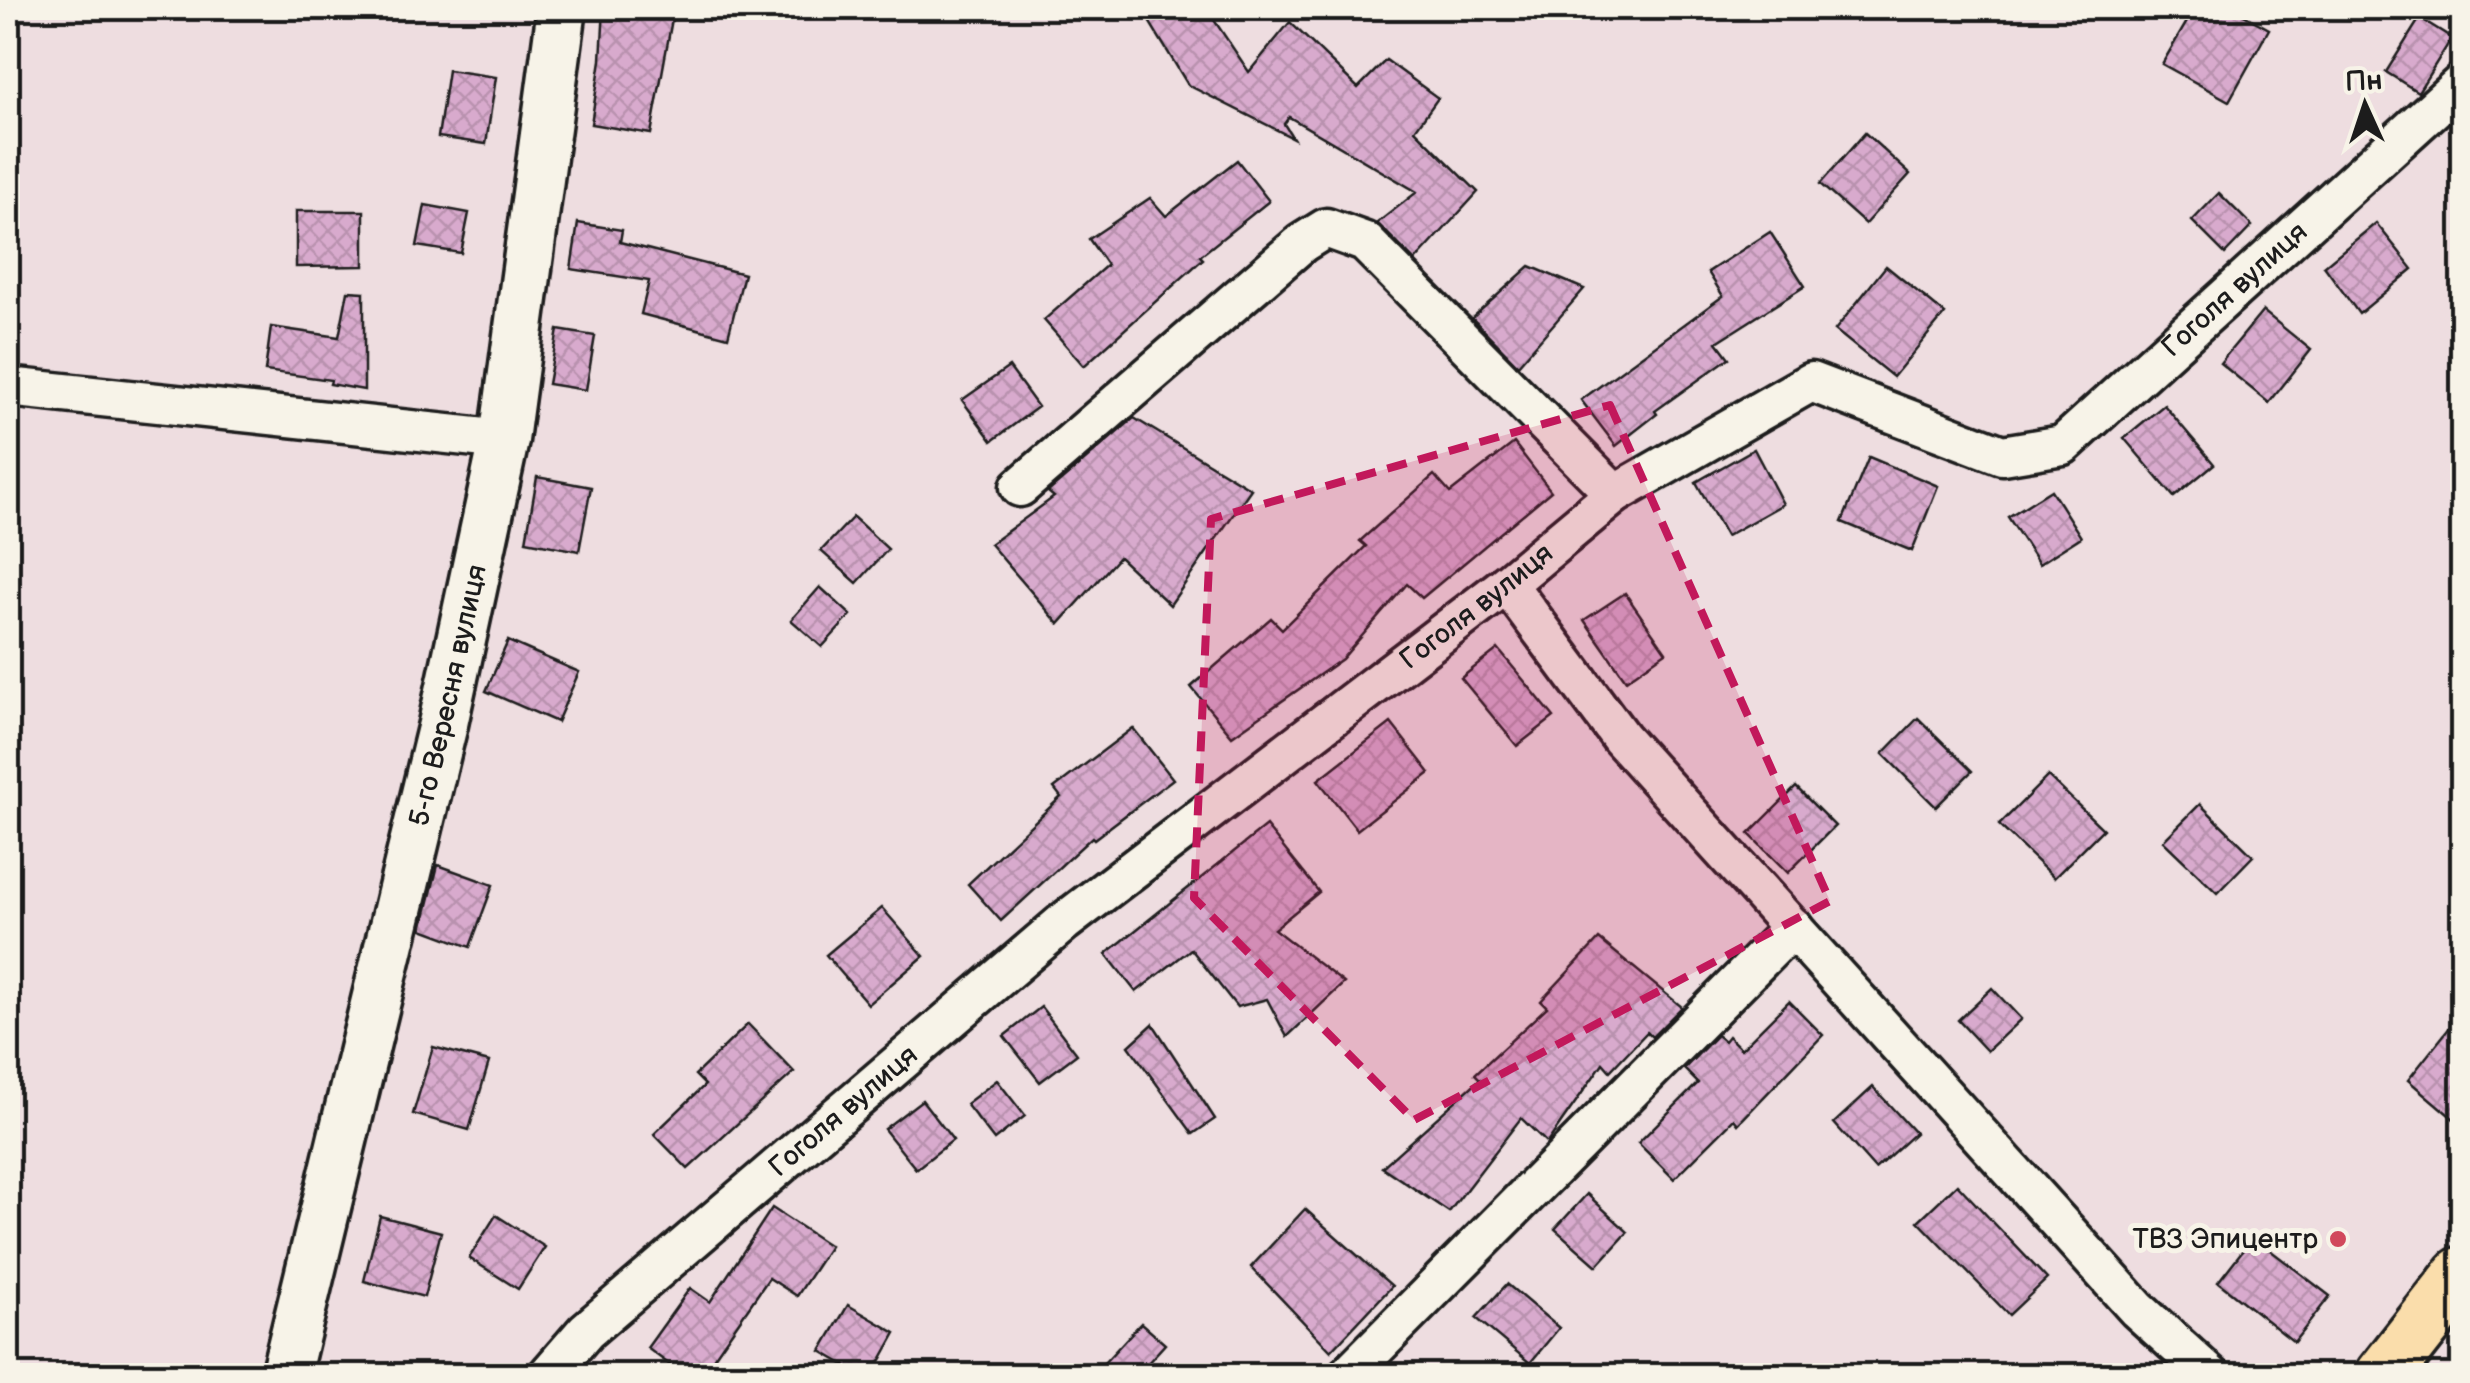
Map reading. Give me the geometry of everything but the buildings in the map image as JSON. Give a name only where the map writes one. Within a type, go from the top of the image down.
[{"type":"highway","points":[[2383,1376],[2462,1276]]},
{"type":"street","name":"5-го Вересня вулиця","points":[[285,1376],[443,724],[504,440],[562,8]]},
{"type":"street","name":"Гоголя вулиця","points":[[547,1376],[586,1331],[1064,922],[1507,584],[1615,494],[1811,382],[2002,455],[2064,445],[2462,83]]},
{"type":"street","points":[[1020,486],[1302,243],[1326,228],[1365,242],[1615,494]]},
{"type":"street","points":[[8,386],[504,440]]},
{"type":"street","points":[[1507,584],[1621,738],[2137,1308],[2211,1376]]},
{"type":"street","points":[[1347,1376],[1793,927]]},
{"type":"highlighted area","points":[[1610,405],[1830,901],[1414,1120],[1194,898],[1211,519]]},
{"type":"place","name":"ТВЗ Эпицентр","points":[[2338,1239]]}]
